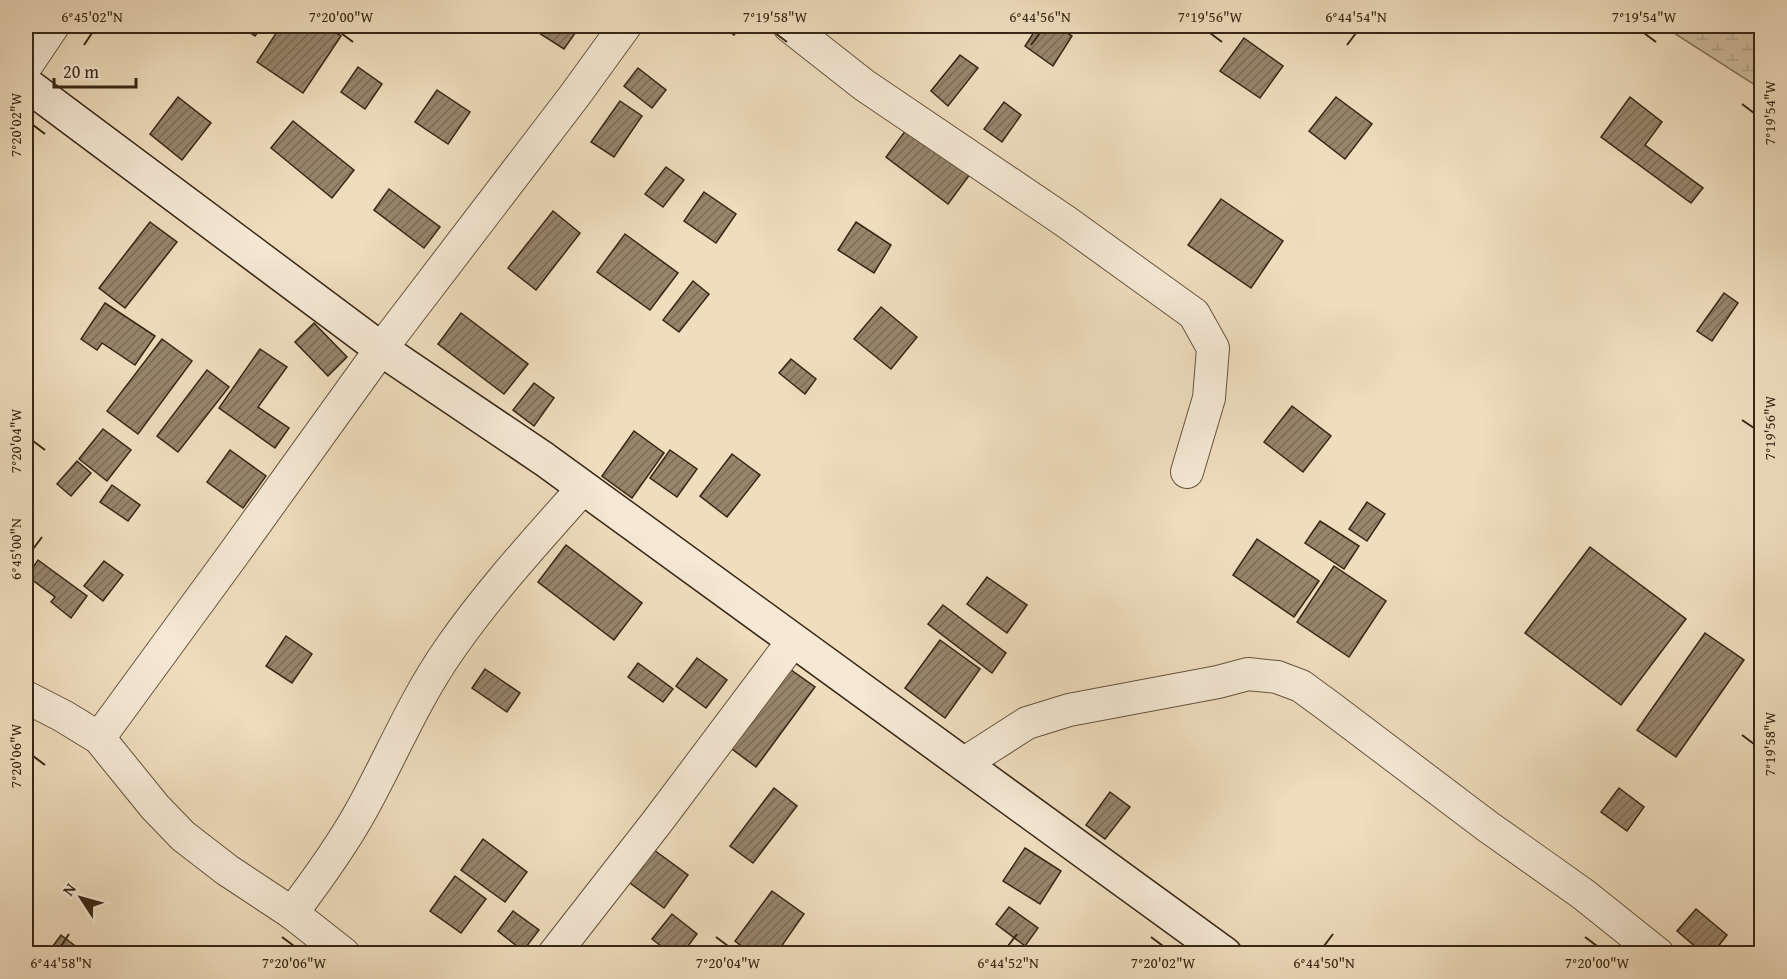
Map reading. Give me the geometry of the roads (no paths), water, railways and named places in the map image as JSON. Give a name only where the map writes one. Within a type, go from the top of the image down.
[{"type":"main road","points":[[26,84],[381,349],[544,459],[1225,954]]},
{"type":"street","points":[[26,66],[53,26]]},
{"type":"street","points":[[99,738],[381,349],[625,26]]},
{"type":"street","points":[[789,26],[864,85],[1065,221],[1194,314],[1213,348],[1209,398],[1187,472]]},
{"type":"street","points":[[292,913],[328,865],[361,812],[416,704],[448,650],[488,599],[584,488]]},
{"type":"street","points":[[554,954],[793,641]]},
{"type":"street","points":[[963,764],[1027,723],[1069,710],[1218,682],[1248,674],[1277,677],[1301,686],[1487,826],[1583,894],[1658,954]]},
{"type":"street","points":[[26,697],[99,738],[155,807],[183,836],[227,870],[292,913],[344,954]]}]
